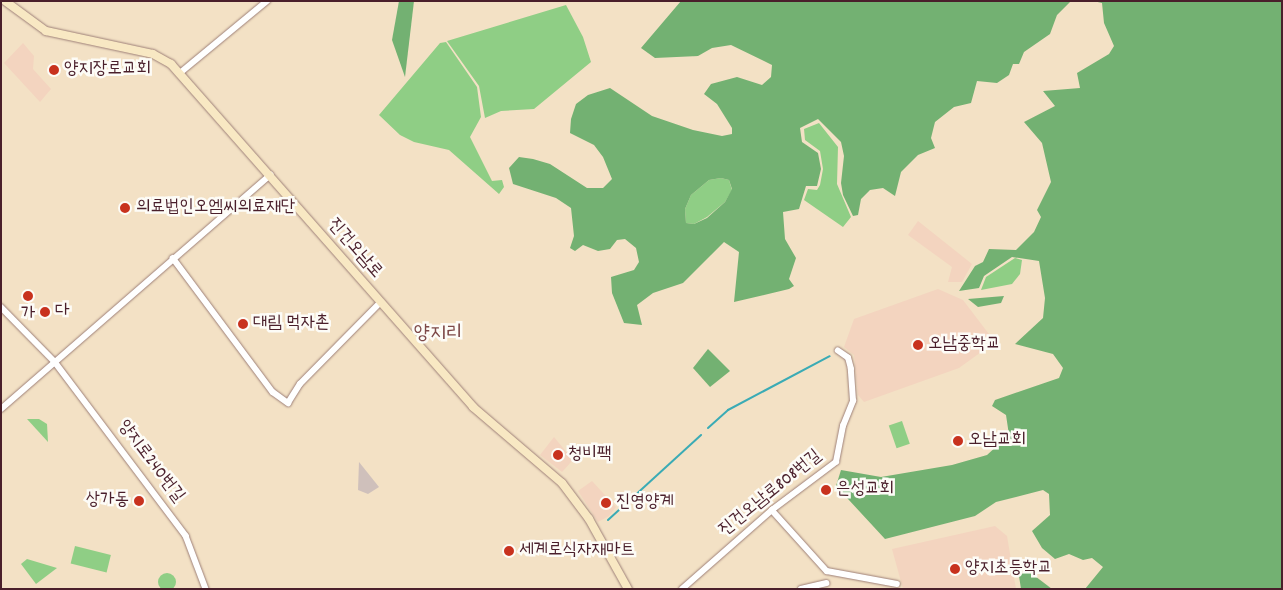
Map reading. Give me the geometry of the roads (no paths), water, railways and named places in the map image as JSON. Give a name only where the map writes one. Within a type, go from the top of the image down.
[{"type":"main road","name":"진건오남로","points":[[6,1],[46,31],[153,54],[180,73],[473,406],[562,483],[589,519],[628,589]]},
{"type":"street","points":[[180,73],[267,1]]},
{"type":"street","points":[[1,408],[270,175]]},
{"type":"street","points":[[173,258],[273,392],[288,403],[300,384],[381,302]]},
{"type":"street","name":"양지로240번길","points":[[1,307],[55,362],[186,536],[206,589]]},
{"type":"street","name":"진건오남로808번길","points":[[682,589],[772,510],[836,462],[843,426],[853,401],[851,369],[848,358],[838,351]]},
{"type":"street","points":[[772,510],[828,571],[897,584]]},
{"type":"street","points":[[801,589],[826,583]]},
{"type":"waterway","points":[[708,428],[728,410],[830,356]]},
{"type":"waterway","points":[[608,520],[701,435]]},
{"type":"place","name":"양지장로교회","points":[[54,70]]},
{"type":"place","name":"의료법인오엠씨의료재단","points":[[125,208]]},
{"type":"place","name":"가","points":[[28,296]]},
{"type":"place","name":"다","points":[[45,312]]},
{"type":"place","name":"대림 먹자촌","points":[[243,324]]},
{"type":"place","name":"오남중학교","points":[[918,345]]},
{"type":"place","name":"오남교회","points":[[958,441]]},
{"type":"place","name":"청비팩","points":[[558,455]]},
{"type":"place","name":"은성교회","points":[[826,490]]},
{"type":"place","name":"상가동","points":[[139,501]]},
{"type":"place","name":"진영양계","points":[[606,503]]},
{"type":"place","name":"세계로식자재마트","points":[[509,551]]},
{"type":"place","name":"양지초등학교","points":[[955,569]]},
{"type":"district","name":"양지리","points":[[438,334]]}]
